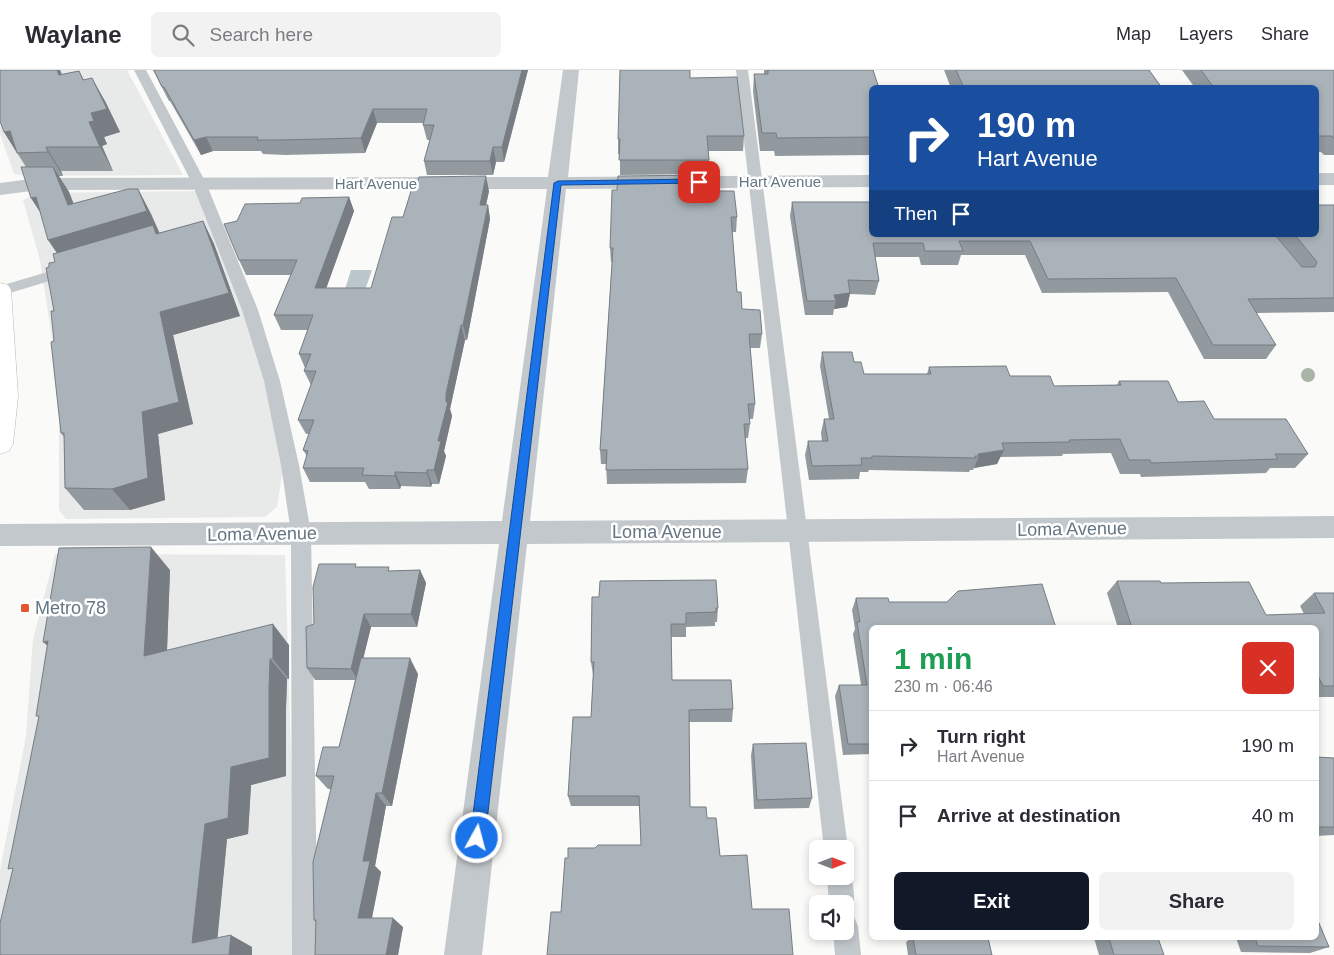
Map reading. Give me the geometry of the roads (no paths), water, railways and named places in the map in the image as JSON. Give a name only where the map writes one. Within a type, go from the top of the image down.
[{"type":"main road","points":[[0,290],[6,396],[0,444]]},
{"type":"street","points":[[463,955],[571,70]]},
{"type":"street","points":[[1319,179],[1334,179]]},
{"type":"street","name":"Hart Avenue","points":[[0,189],[39,184],[869,181]]},
{"type":"street","name":"Loma Avenue","points":[[0,535],[799,532],[1334,526]]},
{"type":"lane","points":[[140,70],[199,183],[212,228],[250,310],[272,382],[290,465],[301,533],[305,955]]},
{"type":"lane","points":[[742,70],[835,840]]},
{"type":"lane","points":[[0,290],[84,266]]},
{"type":"lane","points":[[846,940],[848,955]]},
{"type":"place","name":"Metro 78","points":[[25,608]]}]
